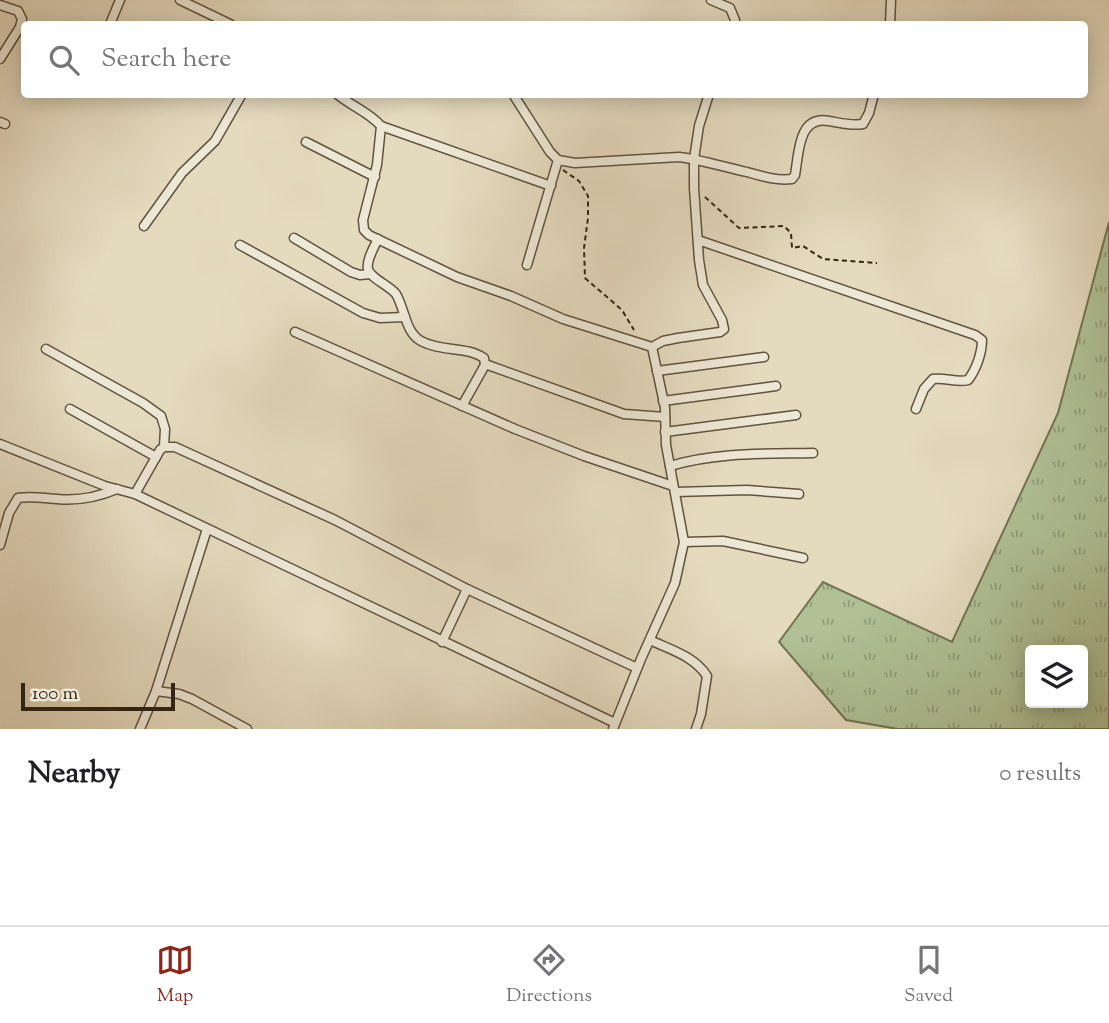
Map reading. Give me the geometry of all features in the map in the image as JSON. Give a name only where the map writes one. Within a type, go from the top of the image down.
[{"type":"street","points":[[111,21],[120,0]]},
{"type":"street","points":[[180,0],[224,21]]},
{"type":"street","points":[[710,0],[730,9],[735,21]]},
{"type":"street","points":[[890,21],[891,0]]},
{"type":"street","points":[[0,5],[18,11],[22,21]]},
{"type":"street","points":[[0,59],[21,23]]},
{"type":"street","points":[[144,226],[182,173],[215,141],[240,98]]},
{"type":"street","points":[[343,98],[382,125],[551,186]]},
{"type":"street","points":[[515,98],[545,146],[558,160],[575,163],[657,157],[694,159],[771,179],[792,179],[795,175],[805,129],[811,123],[826,120],[854,126],[863,124],[873,98]]},
{"type":"street","points":[[382,125],[375,177],[363,220],[364,230],[369,235],[457,277],[511,296],[563,319],[652,347],[663,341],[720,332],[724,329],[703,285],[694,188],[694,159],[699,126],[708,98]]},
{"type":"street","points":[[306,142],[375,177]]},
{"type":"street","points":[[527,265],[558,160]]},
{"type":"street","points":[[294,238],[351,272],[370,274]]},
{"type":"street","points":[[378,239],[367,268],[370,274],[394,291],[414,335],[439,348],[484,358],[485,364],[462,406]]},
{"type":"street","points":[[698,240],[975,335],[982,340],[976,365],[968,380],[962,382],[933,379],[924,389],[916,409]]},
{"type":"street","points":[[240,245],[363,313],[380,318],[405,317]]},
{"type":"street","points":[[295,332],[515,429],[674,489],[799,494]]},
{"type":"street","points":[[0,444],[135,494],[614,726],[675,583],[684,542],[670,466],[663,401],[652,347]]},
{"type":"street","points":[[46,349],[143,402],[161,416],[165,429],[164,447]]},
{"type":"street","points":[[657,371],[764,357]]},
{"type":"street","points":[[485,364],[624,414],[665,417]]},
{"type":"street","points":[[663,401],[776,386]]},
{"type":"street","points":[[70,409],[156,457]]},
{"type":"street","points":[[665,432],[796,415]]},
{"type":"street","points":[[135,494],[160,450],[170,446],[183,450],[335,520],[467,589],[637,668]]},
{"type":"street","points":[[670,466],[728,454],[813,453]]},
{"type":"street","points":[[0,545],[9,513],[18,498],[99,496],[117,489]]},
{"type":"street","points":[[139,729],[156,691],[207,529]]},
{"type":"street","points":[[684,542],[723,541],[803,558]]},
{"type":"street","points":[[442,642],[467,589]]},
{"type":"street","points":[[650,640],[700,665],[707,676],[696,729]]},
{"type":"street","points":[[156,691],[186,696],[247,729]]},
{"type":"path","points":[[558,160],[563,170],[579,181],[588,196],[585,278],[622,310],[634,331]]},
{"type":"path","points":[[694,188],[739,228],[785,226],[791,233],[792,248],[803,246],[823,259],[877,263]]},
{"type":"green space","points":[[1109,222],[1109,729],[898,729],[846,720],[779,642],[823,582],[952,642],[1058,413]]}]
